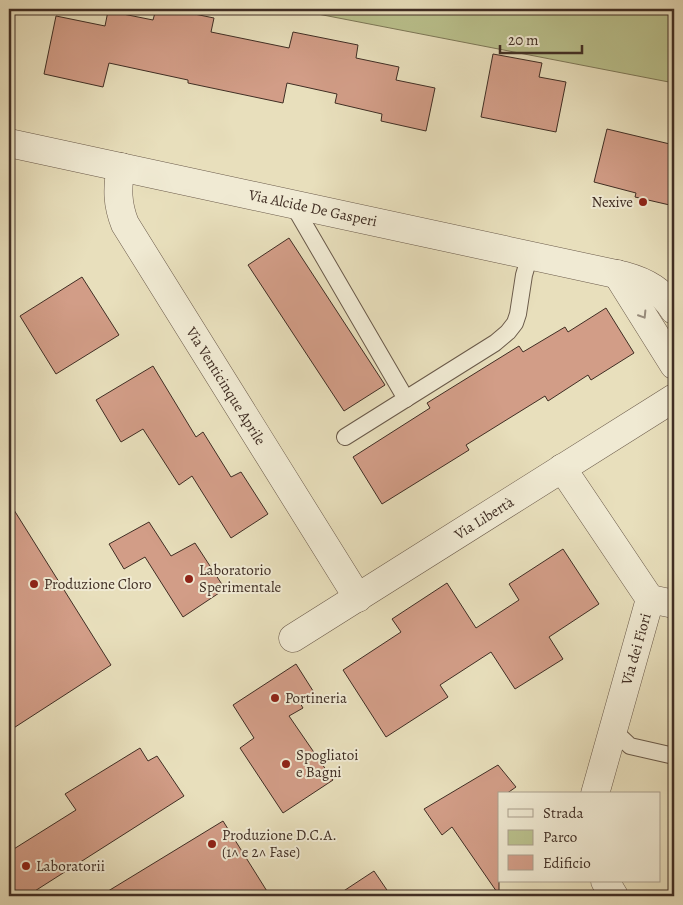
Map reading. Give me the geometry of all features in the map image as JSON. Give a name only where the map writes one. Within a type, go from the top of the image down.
[{"type":"street","name":"Via Alcide De Gasperi","points":[[9,143],[616,274],[647,283],[666,298],[674,310]]},
{"type":"street","name":"Via Venticinque Aprile","points":[[121,167],[117,185],[120,212],[125,224],[358,598]]},
{"type":"street","points":[[616,274],[674,365]]},
{"type":"street","name":"Via Libertà","points":[[293,638],[674,398]]},
{"type":"street","name":"Via dei Fiori","points":[[562,468],[662,601],[613,730],[596,792]]},
{"type":"street","points":[[606,882],[614,896]]},
{"type":"lane","points":[[292,203],[406,398]]},
{"type":"lane","points":[[345,437],[495,343],[508,332],[515,323],[518,314],[524,275],[530,255]]},
{"type":"lane","points":[[613,730],[630,746],[674,756]]},
{"type":"green space","points":[[292,9],[674,9],[674,83]]},
{"type":"building","points":[[156,9],[170,9],[214,18],[211,32],[289,48],[293,32],[358,45],[356,58],[399,67],[396,80],[435,88],[426,131],[381,121],[382,114],[335,103],[337,94],[287,83],[283,103],[188,83],[188,80],[109,63],[103,87],[44,74],[56,16],[105,26],[108,11],[153,20]]},
{"type":"building","points":[[493,54],[542,63],[539,77],[566,82],[556,132],[481,117]]},
{"type":"building","points":[[607,129],[674,145],[674,206],[635,197],[636,193],[594,182]]},
{"type":"building","points":[[289,238],[385,385],[344,411],[248,265]]},
{"type":"building","points":[[82,277],[119,335],[56,374],[20,316]]},
{"type":"building","points":[[606,308],[634,353],[591,380],[588,375],[548,401],[545,396],[466,445],[469,450],[382,504],[353,457],[430,408],[427,403],[519,346],[523,352],[565,327],[568,332]]},
{"type":"building","points":[[153,366],[196,437],[203,432],[231,477],[241,472],[268,514],[231,538],[192,476],[179,485],[143,429],[121,442],[96,400]]},
{"type":"building","name":"Produzione Cloro","points":[[9,502],[111,665],[9,731]]},
{"type":"building","name":"Laboratorio Sperimentale","points":[[149,522],[171,556],[195,543],[225,589],[183,617],[145,557],[124,569],[109,544]]},
{"type":"building","points":[[563,549],[599,604],[549,637],[563,659],[515,689],[491,652],[440,685],[448,697],[386,737],[343,670],[401,632],[392,619],[447,583],[476,628],[519,600],[509,584]]},
{"type":"building","name":"Spogliatoi e Bagni","points":[[296,664],[315,694],[300,703],[303,708],[289,716],[333,780],[283,813],[240,748],[254,738],[233,705]]},
{"type":"building","points":[[140,748],[148,761],[157,756],[184,796],[27,896],[9,896],[9,852],[76,810],[65,794]]},
{"type":"building","points":[[498,765],[516,787],[509,792],[498,792],[499,895],[452,827],[442,835],[424,809]]},
{"type":"building","name":"Produzione D.C.A. (1^ e 2^ Fase)","points":[[223,821],[270,896],[100,896]]},
{"type":"building","points":[[374,871],[391,896],[336,896]]},
{"type":"place","name":"Nexive","points":[[643,202]]},
{"type":"place","name":"Laboratorio Sperimentale","points":[[189,579]]},
{"type":"place","name":"Produzione Cloro","points":[[34,584]]},
{"type":"place","name":"Portineria","points":[[275,698]]},
{"type":"place","name":"Spogliatoi e Bagni","points":[[286,764]]},
{"type":"place","name":"Produzione D.C.A. (1^ e 2^ Fase)","points":[[212,844]]},
{"type":"place","name":"Laboratorii","points":[[26,866]]}]
